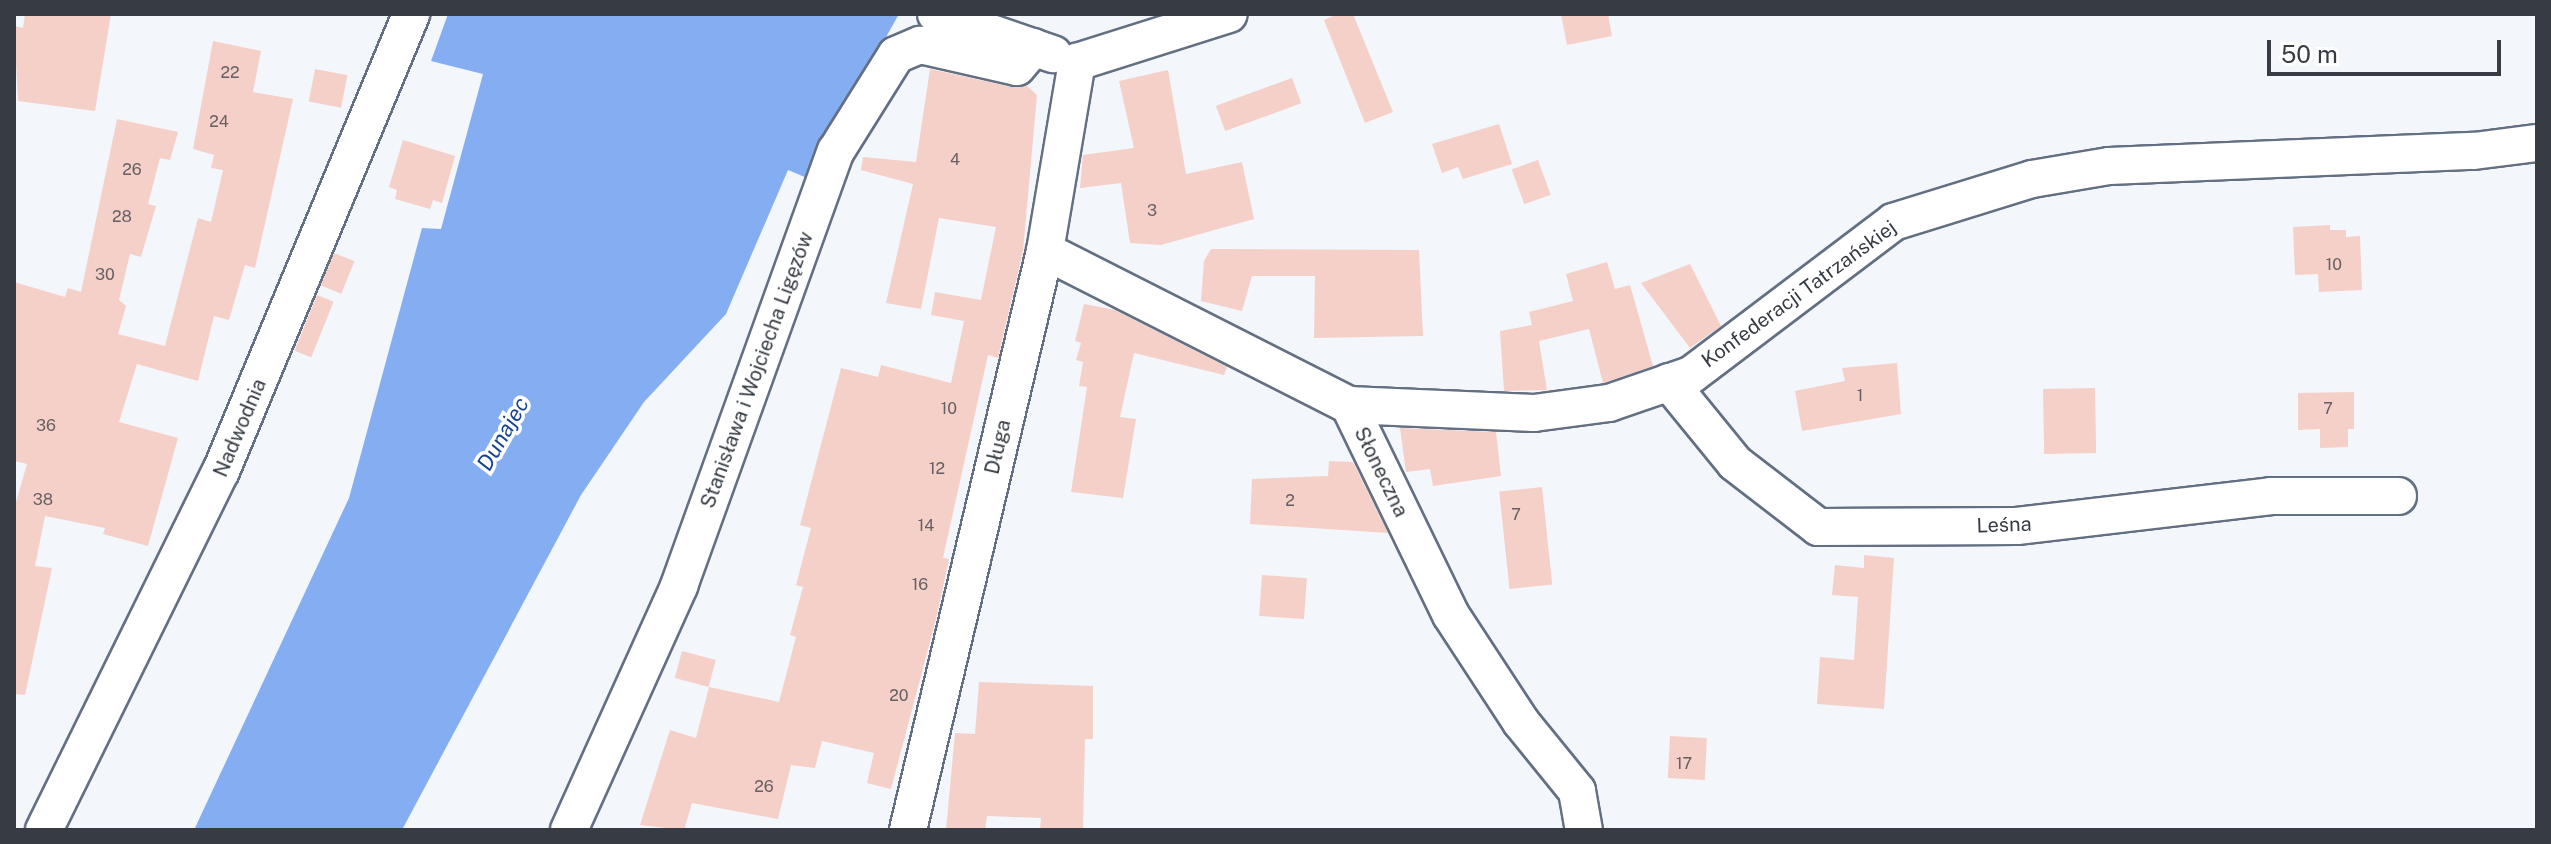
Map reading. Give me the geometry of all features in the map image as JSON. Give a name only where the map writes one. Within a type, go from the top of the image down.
[{"type":"street","name":"Nadwodnia","points":[[44,830],[221,471],[411,14]]},
{"type":"street","points":[[936,14],[1077,62],[1229,14]]},
{"type":"street","name":"Stanisława i Wojciecha Ligęzów","points":[[569,830],[679,586],[836,151],[896,55],[920,45],[1017,67],[1034,47]]},
{"type":"street","name":"Długa","points":[[908,830],[1045,251],[1077,62]]},
{"type":"street","name":"Konfederacji Tatrzańskiej","points":[[1349,405],[1534,413],[1609,403],[1691,375],[1893,222],[2032,179],[2109,166],[2474,151],[2537,143]]},
{"type":"street","name":"Słoneczna","points":[[1045,251],[1349,405],[1451,615],[1521,722],[1577,791],[1584,830]]},
{"type":"street","name":"Leśna","points":[[1669,382],[1735,463],[1818,527],[2017,526],[2271,496],[2398,496]]},
{"type":"water","name":"Dunajec","points":[[448,14],[899,14],[807,178],[788,170],[726,314],[644,402],[581,495],[402,830],[194,830],[349,498],[422,228],[441,229],[483,74],[431,61]]},
{"type":"building","points":[[25,14],[111,14],[95,111],[18,101],[14,26],[23,28]]},
{"type":"building","points":[[1338,14],[1353,14],[1393,112],[1365,123],[1324,20]]},
{"type":"building","points":[[1561,14],[1608,14],[1612,36],[1567,45]]},
{"type":"building","points":[[213,41],[261,51],[253,92],[293,99],[255,268],[245,265],[229,320],[214,316],[198,381],[137,364],[119,422],[178,438],[148,546],[103,534],[105,528],[45,516],[35,566],[52,568],[25,695],[14,694],[14,509],[27,464],[14,461],[14,282],[65,297],[68,288],[81,292],[117,119],[178,132],[170,160],[160,158],[148,204],[156,206],[141,257],[130,254],[119,300],[126,306],[118,334],[165,346],[198,218],[211,222],[223,170],[211,168],[214,155],[193,149]]},
{"type":"building","points":[[315,69],[347,75],[341,108],[309,101]]},
{"type":"building","points":[[930,69],[1012,87],[1026,85],[1037,95],[1023,251],[998,358],[988,355],[943,558],[949,559],[936,619],[891,789],[867,783],[874,753],[822,741],[815,768],[791,765],[778,819],[692,803],[684,830],[640,825],[670,730],[696,738],[709,687],[779,702],[796,637],[790,635],[803,587],[796,585],[811,528],[800,525],[841,368],[878,377],[881,365],[951,383],[964,321],[931,315],[935,292],[981,300],[996,227],[939,218],[921,309],[886,303],[913,184],[861,170],[863,157],[916,162]]},
{"type":"building","points":[[1168,70],[1186,174],[1242,162],[1254,219],[1161,245],[1130,243],[1121,183],[1080,188],[1083,155],[1134,148],[1119,81]]},
{"type":"building","points":[[1292,78],[1301,103],[1225,131],[1216,106]]},
{"type":"building","points":[[1499,124],[1512,164],[1463,179],[1458,167],[1442,173],[1432,144]]},
{"type":"building","points":[[403,140],[455,156],[442,203],[433,200],[430,209],[395,199],[397,190],[389,187]]},
{"type":"building","points":[[1538,160],[1551,195],[1524,204],[1512,170]]},
{"type":"building","points":[[2330,225],[2330,230],[2346,230],[2346,237],[2360,236],[2362,290],[2319,292],[2318,274],[2295,275],[2293,227]]},
{"type":"building","points":[[1211,249],[1419,250],[1423,336],[1314,338],[1315,276],[1252,276],[1242,311],[1201,301],[1204,261]]},
{"type":"building","points":[[334,253],[354,261],[341,294],[321,285]]},
{"type":"building","points":[[1607,262],[1615,289],[1630,285],[1653,366],[1603,383],[1589,329],[1539,341],[1547,390],[1504,391],[1500,331],[1532,325],[1529,312],[1573,301],[1566,274]]},
{"type":"building","points":[[1690,264],[1721,326],[1690,348],[1641,283]]},
{"type":"building","points":[[317,295],[334,302],[311,357],[295,351]]},
{"type":"building","points":[[1084,304],[1115,310],[1227,367],[1224,375],[1134,353],[1120,417],[1136,419],[1123,498],[1071,492],[1087,387],[1079,386],[1083,362],[1076,360],[1081,343],[1075,341]]},
{"type":"building","points":[[1897,363],[1901,414],[1802,431],[1795,391],[1845,381],[1842,368]]},
{"type":"building","points":[[2095,388],[2096,453],[2044,454],[2043,389]]},
{"type":"building","points":[[2354,392],[2354,429],[2348,429],[2348,447],[2320,448],[2320,429],[2298,430],[2298,393]]},
{"type":"building","points":[[1400,428],[1496,432],[1501,476],[1433,486],[1430,469],[1406,472]]},
{"type":"building","points":[[1329,461],[1353,462],[1388,533],[1250,524],[1252,479],[1328,476]]},
{"type":"building","points":[[1542,487],[1552,584],[1509,589],[1499,491]]},
{"type":"building","points":[[1864,555],[1894,558],[1884,709],[1817,704],[1820,657],[1854,660],[1858,597],[1832,595],[1835,565],[1864,568]]},
{"type":"building","points":[[1262,575],[1307,578],[1304,619],[1259,616]]},
{"type":"building","points":[[682,651],[716,660],[709,687],[675,678]]},
{"type":"building","points":[[979,682],[1093,686],[1093,739],[1085,739],[1083,830],[1040,830],[1041,818],[987,816],[985,830],[946,830],[955,733],[975,734]]},
{"type":"building","points":[[1670,736],[1707,738],[1705,780],[1668,778]]}]
